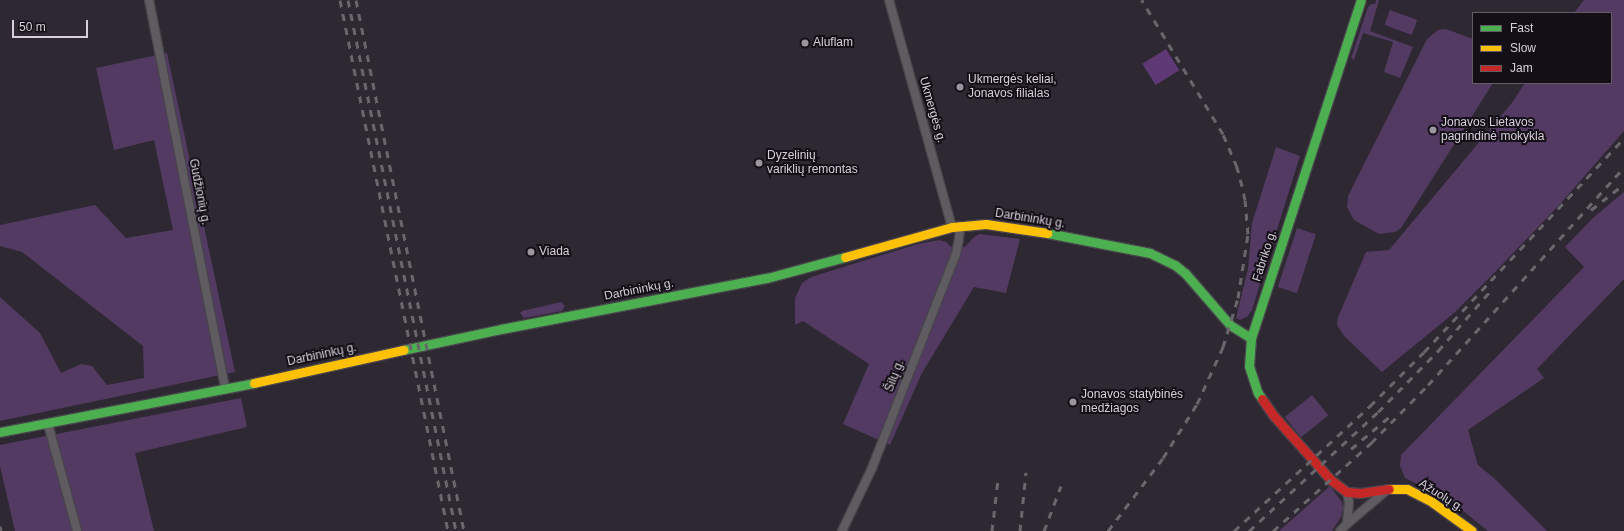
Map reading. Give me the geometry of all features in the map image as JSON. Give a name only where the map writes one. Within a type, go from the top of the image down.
[{"type":"main road","name":"Fabriko g.","points":[[1347,492],[1331,480],[1264,403],[1253,381],[1249,366],[1248,354],[1251,338],[1361,0]]},
{"type":"main road","name":"Darbininkų g.","points":[[0,432],[48,424],[225,388],[488,332],[767,278],[956,226],[986,224],[1012,226],[1150,253],[1165,259],[1185,273],[1218,313],[1230,325],[1251,338]]},
{"type":"main road","name":"Ąžuolų g.","points":[[1347,492],[1360,493],[1388,489],[1407,489],[1418,494],[1472,531]]},
{"type":"street","name":"Gudžionių g.","points":[[149,0],[225,388]]},
{"type":"street","name":"Ukmergės g.","points":[[889,0],[956,226]]},
{"type":"street","name":"Šilų g.","points":[[842,531],[872,468],[956,254],[959,239],[956,226]]},
{"type":"street","points":[[48,424],[77,531]]},
{"type":"street","points":[[1340,531],[1388,489]]},
{"type":"street","points":[[1347,492],[1349,503],[1347,524]]},
{"type":"shaded area","points":[[1376,0],[1379,0],[1370,31],[1413,47],[1400,78],[1384,72],[1393,42],[1363,33],[1354,60],[1351,58],[1368,7],[1371,4],[1375,4]]},
{"type":"shaded area","points":[[1584,0],[1624,0],[1624,131],[1560,204],[1454,313],[1382,372],[1344,336],[1337,325],[1338,317],[1366,252],[1389,250],[1511,104],[1524,84],[1612,84],[1612,12],[1575,12]]},
{"type":"shaded area","points":[[1390,10],[1417,20],[1412,35],[1385,25]]},
{"type":"shaded area","points":[[1446,29],[1472,39],[1472,84],[1492,84],[1401,228],[1395,232],[1379,234],[1354,220],[1347,207],[1348,196],[1427,39],[1438,30]]},
{"type":"shaded area","points":[[1166,49],[1179,70],[1156,85],[1142,64]]},
{"type":"shaded area","points":[[167,53],[235,372],[0,421],[0,297],[40,333],[61,373],[81,364],[92,366],[107,385],[144,378],[143,346],[22,252],[0,246],[0,225],[95,205],[126,238],[173,230],[154,140],[114,150],[96,68]]},
{"type":"shaded area","points":[[1276,147],[1300,156],[1252,310],[1248,316],[1240,320],[1236,318],[1248,269],[1252,223]]},
{"type":"shaded area","points":[[1624,192],[1624,279],[1537,369],[1544,378],[1468,430],[1478,465],[1495,479],[1547,531],[1488,531],[1452,502],[1405,478],[1400,466],[1401,455],[1584,267],[1565,247],[1594,217]]},
{"type":"shaded area","points":[[1297,228],[1316,234],[1297,293],[1278,287]]},
{"type":"shaded area","points":[[979,234],[1020,239],[1006,293],[974,287],[922,373],[890,445],[843,424],[869,364],[803,321],[795,325],[795,298],[802,283],[811,277],[918,244],[939,240],[946,242],[951,247],[965,247]]},
{"type":"shaded area","points":[[561,302],[565,306],[562,311],[524,318],[520,313],[522,311]]},
{"type":"shaded area","points":[[1312,395],[1328,415],[1301,437],[1285,417]]},
{"type":"shaded area","points":[[241,398],[247,427],[135,453],[154,531],[15,531],[0,466],[0,445]]},
{"type":"shaded area","points":[[1330,486],[1342,502],[1343,509],[1341,517],[1332,531],[1279,531]]},
{"type":"railway","points":[[340,0],[448,531]]},
{"type":"railway","points":[[348,0],[456,531]]},
{"type":"railway","points":[[356,0],[464,531]]},
{"type":"railway","points":[[1108,531],[1163,458],[1197,404],[1223,347],[1238,298],[1248,234],[1245,200],[1242,186],[1237,167],[1223,134],[1142,0]]},
{"type":"railway","points":[[1234,531],[1370,406],[1424,352],[1624,138]]},
{"type":"railway","points":[[1273,531],[1371,443],[1428,385],[1624,167]]},
{"type":"railway","points":[[1591,210],[1624,184]]},
{"type":"railway","points":[[1249,531],[1378,412],[1438,351],[1493,288]]},
{"type":"railway","points":[[1351,449],[1389,417]]},
{"type":"railway","points":[[1020,531],[1026,472]]},
{"type":"railway","points":[[992,531],[998,479]]},
{"type":"railway","points":[[1044,531],[1061,486]]},
{"type":"railway","points":[[0,526],[1,531]]},
{"type":"traffic: fast","points":[[1251,338],[1361,0]]},
{"type":"traffic: fast","points":[[1047,233],[1150,253],[1175,265],[1185,273],[1230,325],[1251,338],[1249,366],[1258,393],[1262,399]]},
{"type":"traffic: fast","points":[[403,350],[501,329],[767,278],[845,257]]},
{"type":"traffic: fast","points":[[0,432],[254,383]]},
{"type":"traffic: slow","points":[[845,257],[952,227],[986,224],[1047,233]]},
{"type":"traffic: slow","points":[[254,383],[403,350]]},
{"type":"traffic: slow","points":[[1389,489],[1407,489],[1432,502],[1472,531]]},
{"type":"traffic: jam","points":[[1262,399],[1273,415],[1331,480],[1347,492],[1360,493],[1389,489]]},
{"type":"place","name":"Aluflam","points":[[805,43]]},
{"type":"place","name":"Ukmergės keliai, Jonavos filialas","points":[[960,87]]},
{"type":"place","name":"Jonavos Lietavos pagrindinė mokykla","points":[[1433,130]]},
{"type":"place","name":"Dyzelinių variklių remontas","points":[[759,163]]},
{"type":"place","name":"Viada","points":[[531,252]]},
{"type":"place","name":"Jonavos statybinės medžiagos","points":[[1073,402]]}]
